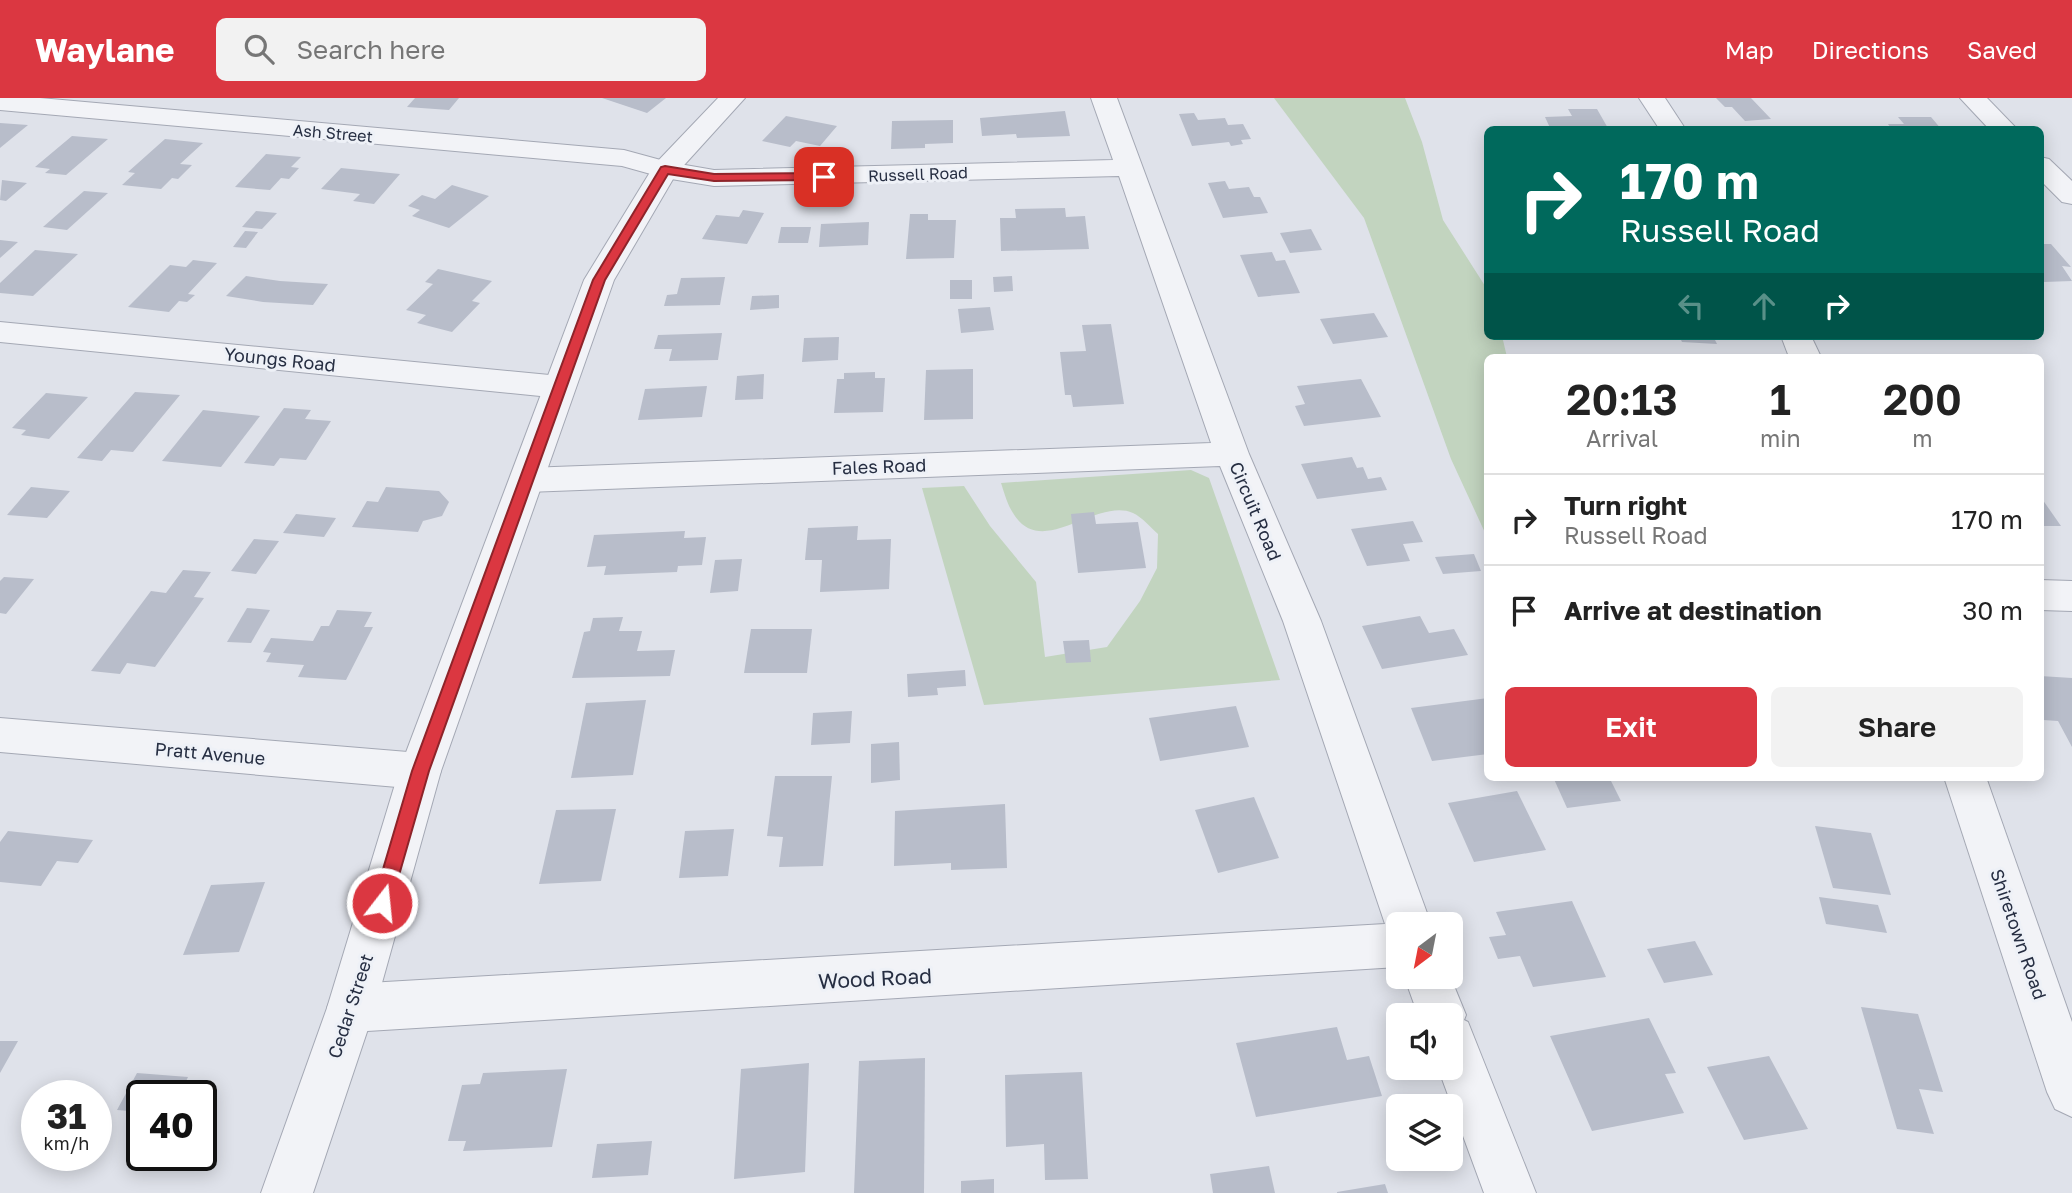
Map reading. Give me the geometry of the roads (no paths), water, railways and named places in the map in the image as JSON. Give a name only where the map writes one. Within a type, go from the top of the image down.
[{"type":"street","name":"Cedar Street","points":[[287,1193],[351,1008],[420,771],[599,280],[665,170],[732,98]]},
{"type":"street","name":"Circuit Road","points":[[1104,98],[1232,454],[1302,621],[1404,912]]},
{"type":"street","points":[[1652,98],[1670,126]]},
{"type":"street","points":[[1973,98],[2001,126]]},
{"type":"street","name":"Ash Street","points":[[0,102],[624,158],[665,170]]},
{"type":"street","name":"Russell Road","points":[[665,170],[700,177],[776,177],[1131,167]]},
{"type":"street","points":[[2044,169],[2072,195]]},
{"type":"street","name":"Youngs Road","points":[[0,332],[560,387]]},
{"type":"street","name":"Fales Road","points":[[527,480],[1232,454]]},
{"type":"street","points":[[2044,595],[2072,596]]},
{"type":"street","name":"Pratt Avenue","points":[[0,736],[420,771]]},
{"type":"street","name":"Shiretown Road","points":[[1966,781],[2072,1092]]},
{"type":"street","name":"Wood Road","points":[[351,1008],[1386,946]]},
{"type":"street","points":[[1463,1070],[1510,1193]]}]
